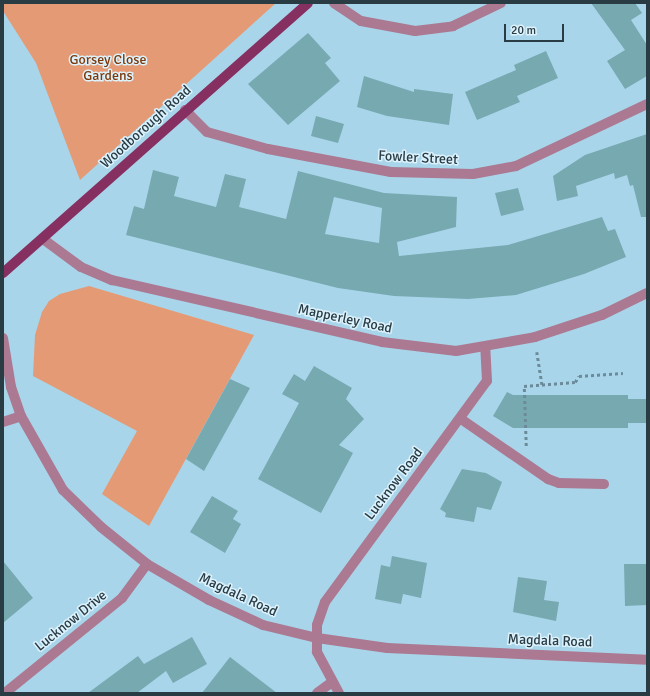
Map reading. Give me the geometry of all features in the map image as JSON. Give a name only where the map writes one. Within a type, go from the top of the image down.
[{"type":"main road","name":"Woodborough Road","points":[[3,273],[43,239],[185,110],[308,3]]},
{"type":"street","points":[[334,3],[361,21],[415,31],[453,26],[501,3]]},
{"type":"street","name":"Fowler Street","points":[[185,110],[207,132],[268,149],[391,172],[473,174],[516,166],[647,104]]},
{"type":"street","name":"Mapperley Road","points":[[43,239],[81,267],[112,280],[382,342],[456,351],[535,337],[602,315],[645,297]]},
{"type":"street","name":"Magdala Road","points":[[3,338],[10,387],[21,416],[63,490],[101,527],[147,564],[209,600],[263,625],[317,638],[387,648],[647,660]]},
{"type":"street","name":"Lucknow Road","points":[[339,693],[317,652],[317,625],[329,596],[461,419],[487,381],[485,347]]},
{"type":"street","points":[[3,422],[21,416]]},
{"type":"street","points":[[461,419],[548,479],[559,483],[604,484]]},
{"type":"street","name":"Lucknow Drive","points":[[5,693],[122,598],[147,564]]},
{"type":"street","points":[[317,693],[332,682]]},
{"type":"path","points":[[535,337],[542,385]]},
{"type":"path","points":[[527,464],[524,386],[575,382],[579,376],[623,373]]},
{"type":"green space","name":"Gorsey Close Gardens","points":[[3,3],[276,3],[80,180],[36,63],[3,11]]},
{"type":"green space","points":[[89,286],[254,335],[149,526],[102,494],[137,431],[33,376],[35,335],[42,312],[49,301],[60,294]]},
{"type":"building","points":[[591,3],[635,3],[642,13],[631,20],[647,45],[647,76],[625,89],[607,61],[625,50]]},
{"type":"building","points":[[308,33],[331,58],[325,63],[340,81],[288,125],[248,84]]},
{"type":"building","points":[[546,51],[558,78],[517,96],[520,102],[477,120],[465,92],[516,70],[514,65]]},
{"type":"building","points":[[364,76],[414,92],[414,89],[453,94],[449,125],[387,116],[357,107]]},
{"type":"building","points":[[316,116],[344,124],[338,143],[311,136]]},
{"type":"building","points":[[647,134],[647,217],[641,217],[633,185],[630,186],[627,175],[615,179],[614,173],[576,186],[578,196],[557,201],[553,176],[585,155]]},
{"type":"building","points":[[153,170],[179,177],[174,196],[216,207],[225,174],[246,179],[239,207],[286,219],[298,171],[384,193],[457,197],[456,227],[397,242],[399,256],[508,245],[602,217],[608,231],[615,229],[626,257],[584,274],[516,295],[468,299],[394,296],[338,288],[126,235],[134,206],[144,209]],"holes":[[[334,197],[382,208],[379,243],[325,234]]]},
{"type":"building","points":[[518,188],[524,210],[501,216],[495,193]]},
{"type":"building","points":[[314,366],[352,388],[346,399],[364,419],[339,445],[353,453],[321,513],[258,479],[299,403],[282,394],[294,374],[305,381]]},
{"type":"building","points":[[230,379],[250,388],[204,471],[186,459]]},
{"type":"building","points":[[507,392],[513,395],[628,395],[628,399],[647,399],[647,423],[628,423],[628,428],[513,428],[493,416]]},
{"type":"building","points":[[462,469],[486,473],[502,482],[491,510],[477,507],[474,522],[445,517],[446,513],[440,509]]},
{"type":"building","points":[[212,496],[238,511],[233,519],[241,524],[225,553],[190,532]]},
{"type":"building","points":[[392,556],[427,563],[421,598],[403,594],[401,604],[375,599],[381,565],[390,567]]},
{"type":"building","points":[[3,561],[33,598],[3,623]]},
{"type":"building","points":[[624,564],[647,564],[647,605],[625,606]]},
{"type":"building","points":[[518,577],[547,581],[544,600],[559,602],[556,621],[513,612]]},
{"type":"building","points":[[192,637],[207,664],[173,683],[166,671],[137,693],[88,693],[138,656],[144,664]]},
{"type":"building","points":[[230,657],[277,693],[202,693]]}]
